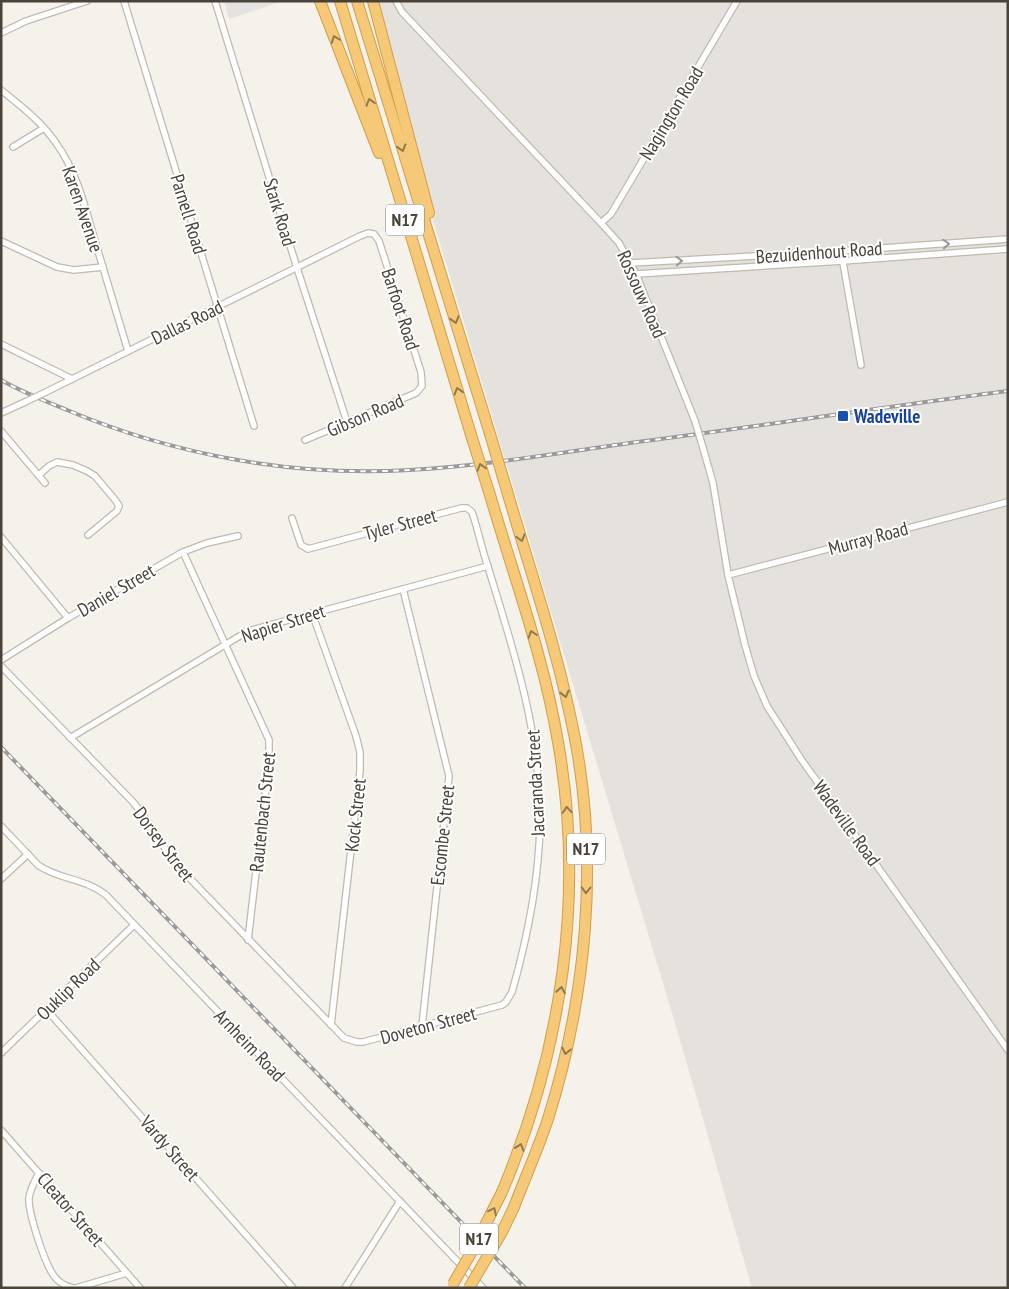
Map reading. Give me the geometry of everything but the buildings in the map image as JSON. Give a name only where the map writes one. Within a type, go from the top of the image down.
[{"type":"highway","points":[[320,1],[374,142],[393,181]]},
{"type":"highway","name":"N17","points":[[340,1],[393,181],[538,651],[558,742],[566,794],[570,892],[567,936],[556,1022],[546,1067],[517,1156],[502,1192],[471,1253],[451,1286]]},
{"type":"highway","name":"N17","points":[[357,1],[508,491],[566,696],[582,795],[586,846],[584,934],[572,1024],[562,1070],[547,1120],[514,1207],[502,1232],[469,1288]]},
{"type":"highway","points":[[373,1],[432,223],[448,297]]},
{"type":"street","points":[[1,33],[26,21],[87,1]]},
{"type":"street","name":"Parnell Road","points":[[124,1],[254,426]]},
{"type":"street","name":"Stark Road","points":[[215,1],[297,268],[347,422]]},
{"type":"street","name":"Rossouw Road","points":[[396,1],[402,12],[619,243],[636,274],[695,421],[713,483],[728,575]]},
{"type":"street","name":"Nagington Road","points":[[601,223],[611,214],[737,1]]},
{"type":"street","name":"Karen Avenue","points":[[1,90],[44,128],[63,153],[74,173],[128,351]]},
{"type":"street","points":[[13,147],[44,128]]},
{"type":"street","name":"Dallas Road","points":[[1,413],[360,236],[368,233],[374,234]]},
{"type":"street","name":"Barfoot Road","points":[[374,234],[379,241],[421,372],[422,386]]},
{"type":"street","points":[[1,240],[57,267],[74,270],[103,267]]},
{"type":"street","name":"Bezuidenhout Road","points":[[630,263],[1008,240]]},
{"type":"street","points":[[916,246],[917,256]]},
{"type":"street","name":"Bezuidenhout Road","points":[[636,274],[1008,249]]},
{"type":"street","points":[[841,251],[861,365]]},
{"type":"street","points":[[733,258],[734,268]]},
{"type":"street","points":[[1,344],[72,379]]},
{"type":"street","name":"Gibson Road","points":[[305,440],[416,393],[422,386]]},
{"type":"street","points":[[1,431],[44,482]]},
{"type":"street","points":[[39,476],[49,466],[57,462],[73,465],[95,476],[116,500],[118,511],[88,535]]},
{"type":"street","name":"Murray Road","points":[[728,575],[1008,502]]},
{"type":"street","name":"Tyler Street","points":[[292,518],[301,545],[308,549],[464,508],[472,512],[488,566]]},
{"type":"street","name":"Daniel Street","points":[[1,660],[68,618],[183,552],[207,543],[238,536]]},
{"type":"street","points":[[1,537],[68,618]]},
{"type":"street","name":"Rautenbach Street","points":[[183,552],[267,735],[269,745],[268,770],[248,940]]},
{"type":"street","name":"Napier Street","points":[[70,738],[254,628],[488,566]]},
{"type":"street","name":"Jacaranda Street","points":[[488,566],[510,636],[527,700],[539,788],[540,822],[532,909],[515,983],[506,1002]]},
{"type":"street","name":"Wadeville Road","points":[[728,575],[744,646],[767,706],[801,759],[1008,1050]]},
{"type":"street","name":"Escombe Street","points":[[402,589],[449,776],[422,1026]]},
{"type":"street","name":"Kock Street","points":[[312,613],[360,752],[360,771],[331,1025]]},
{"type":"street","name":"Dorsey Street","points":[[1,666],[133,802],[173,861],[339,1034],[349,1041]]},
{"type":"street","name":"Arnheim Road","points":[[1,826],[44,870],[84,882],[99,889],[483,1288]]},
{"type":"street","points":[[1,879],[28,854]]},
{"type":"street","name":"Ouklip Road","points":[[1,1053],[134,925]]},
{"type":"street","name":"Doveton Street","points":[[349,1041],[363,1042],[496,1007],[506,1002]]},
{"type":"street","name":"Vardy Street","points":[[46,1009],[293,1288]]},
{"type":"street","name":"Cleator Street","points":[[1,1130],[140,1288]]},
{"type":"street","points":[[39,1173],[29,1197],[30,1215],[53,1276],[60,1283],[75,1288],[127,1272]]},
{"type":"street","points":[[345,1288],[400,1201]]},
{"type":"shaded area","points":[[224,1],[283,1],[229,19]]},
{"type":"shaded area","points":[[367,1],[1008,1],[1008,1288],[752,1288],[675,1023]]},
{"type":"railway","points":[[1,380],[42,400],[108,426],[192,451],[278,466],[366,471],[410,470],[492,462],[1008,391]]},
{"type":"railway","points":[[1,747],[525,1288]]},
{"type":"place","name":"Wadeville","points":[[843,416]]}]
